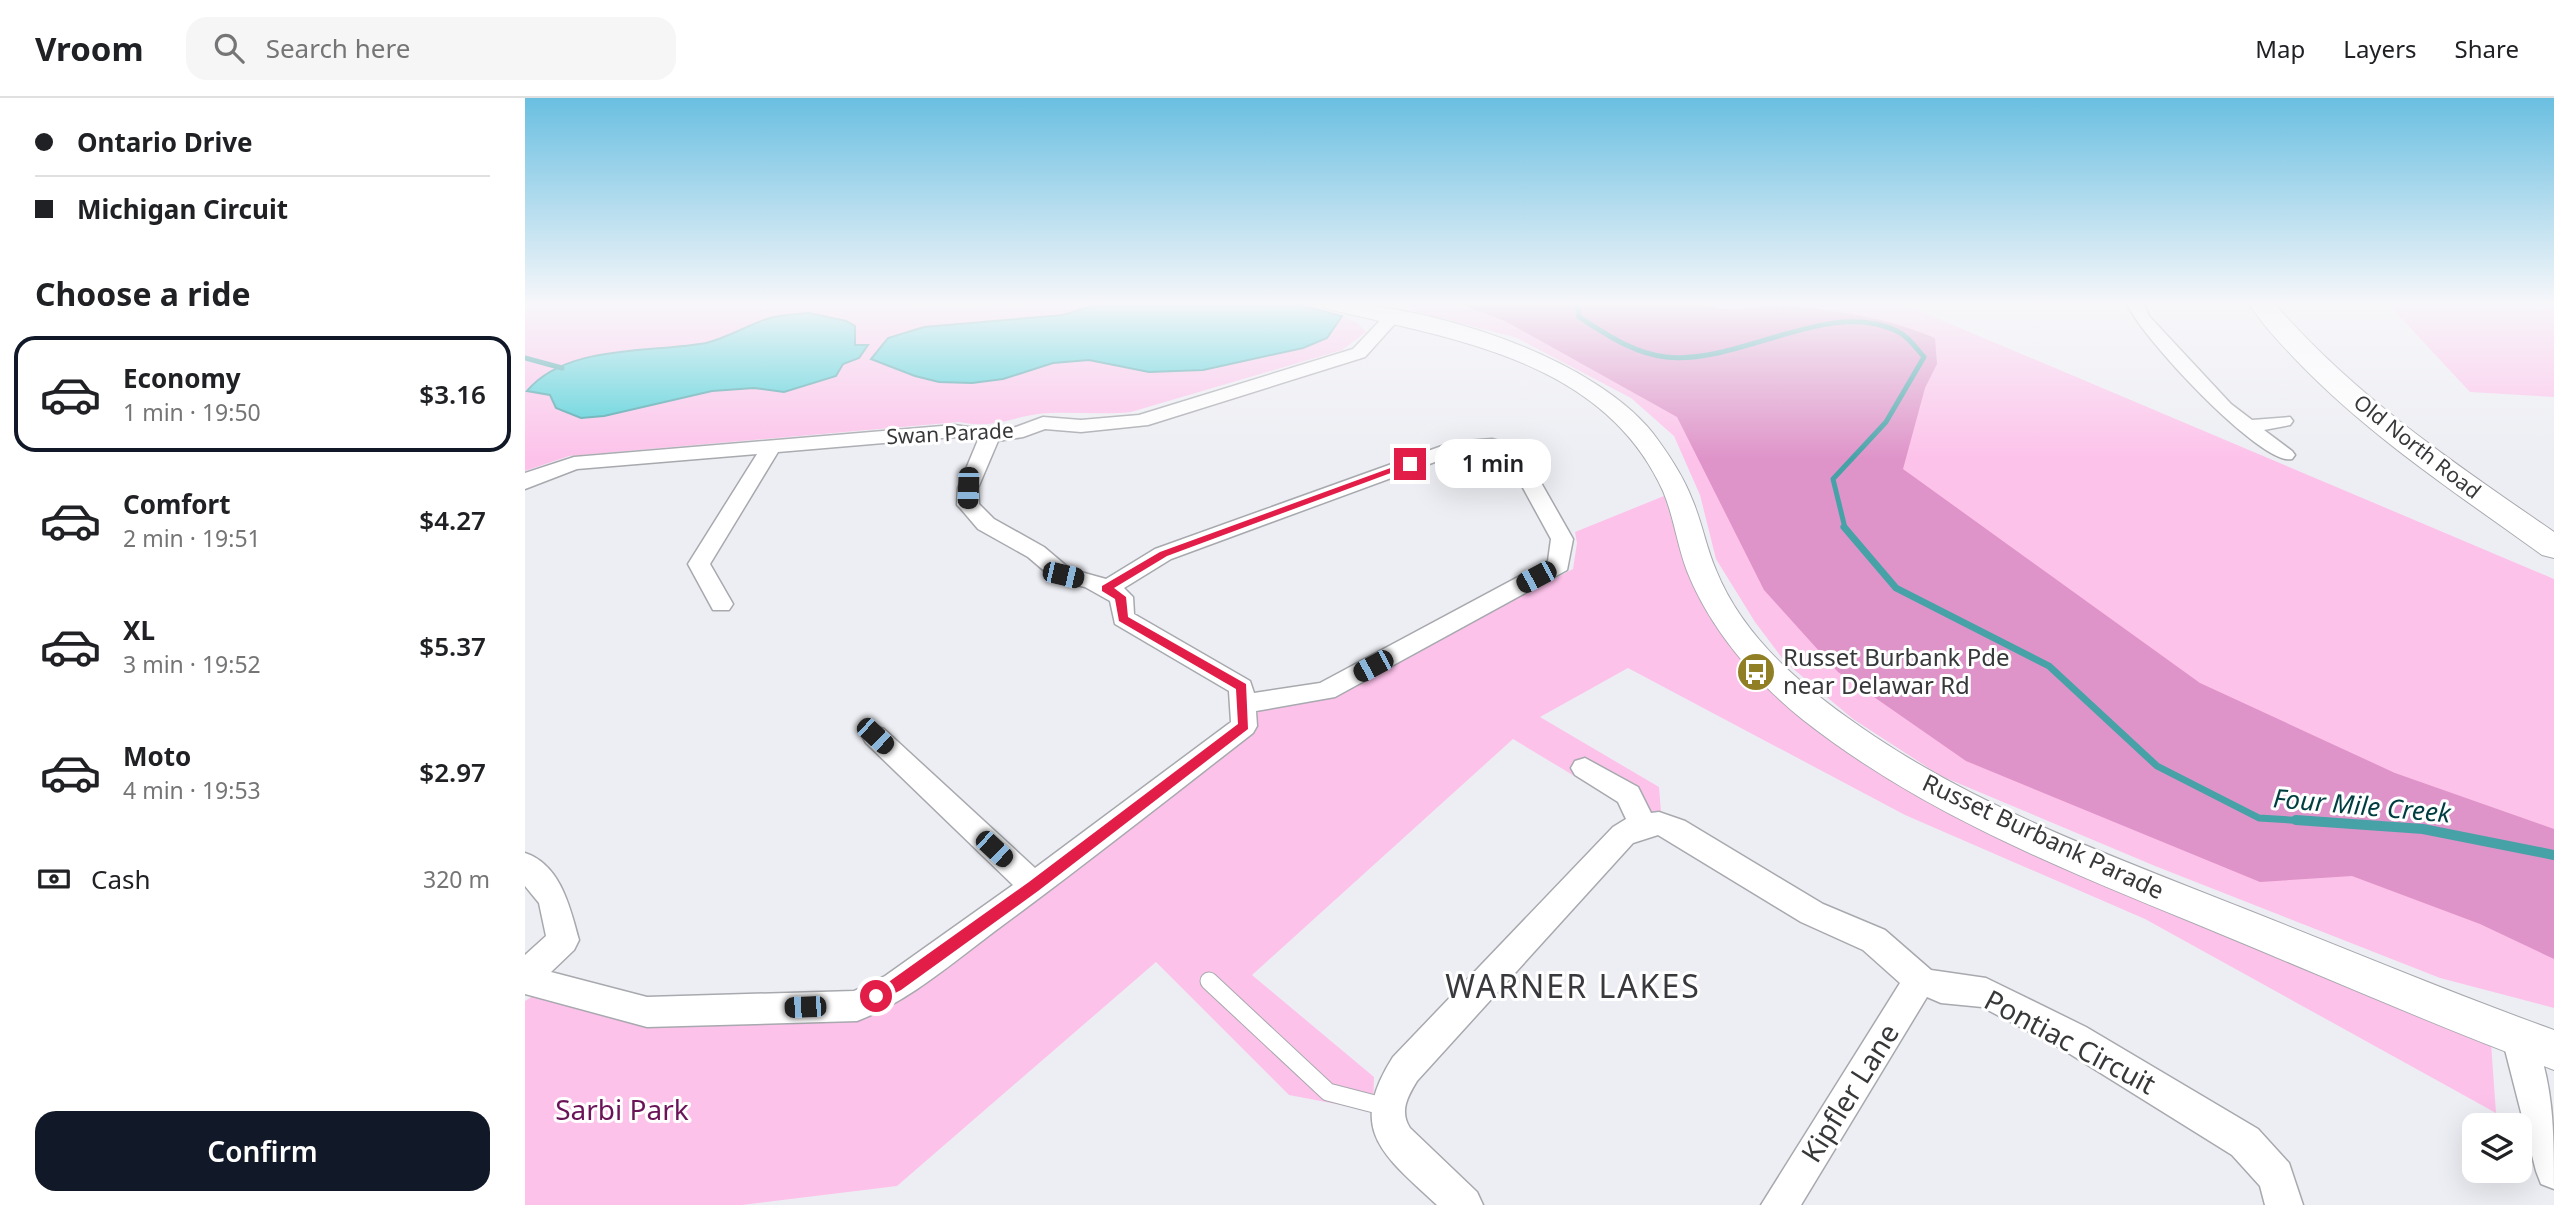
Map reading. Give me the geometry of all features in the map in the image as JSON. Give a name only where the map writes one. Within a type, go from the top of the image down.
[{"type":"main road","name":"Old North Road","points":[[2307,355],[2357,401],[2468,489],[2554,548]]},
{"type":"main road","name":"Old North Road","points":[[2335,355],[2374,392],[2481,475],[2554,524]]},
{"type":"street","name":"Swan Parade","points":[[525,483],[531,478],[574,463],[954,431],[990,436],[1016,433],[1043,423],[1081,426],[1141,421],[1354,355]]},
{"type":"street","name":"Russet Burbank Parade","points":[[1526,355],[1579,381],[1630,422],[1649,442],[1676,489],[1704,576],[1734,627],[1767,669],[1868,750],[1924,785],[2080,858],[2542,1044]]},
{"type":"street","points":[[2175,355],[2224,408],[2285,455]]},
{"type":"street","points":[[2250,426],[2283,421]]},
{"type":"street","points":[[525,865],[553,898],[563,940],[525,978],[647,1012],[857,1006],[896,986],[1034,887],[1244,726],[1241,687],[1123,618],[1121,597],[1092,581],[1063,575],[1036,552],[986,524],[968,505],[968,488],[990,436]]},
{"type":"street","points":[[1106,589],[1163,554],[1460,446],[1492,445],[1513,451],[1562,538],[1559,565],[1327,691],[1242,704]]},
{"type":"street","points":[[721,604],[699,564],[770,448]]},
{"type":"street","points":[[875,736],[1034,887]]},
{"type":"street","points":[[1464,1205],[1394,1139],[1387,1123],[1386,1107],[1393,1087],[1405,1069],[1623,835],[1643,826],[1628,795],[1585,768]]},
{"type":"street","name":"Pontiac Circuit","points":[[1643,826],[1659,824],[1675,829],[1812,913],[1863,933],[1920,980],[1941,988],[1972,990],[2004,1001],[2074,1038],[2245,1142],[2276,1176],[2284,1205]]},
{"type":"street","name":"Kipfler Lane","points":[[1780,1205],[1920,980]]},
{"type":"street","points":[[2542,1044],[2554,1171]]},
{"type":"lane","points":[[1209,981],[1328,1092],[1386,1107]]},
{"type":"green space","points":[[525,355],[1326,355],[1131,412],[1050,413],[985,424],[959,422],[569,456],[525,471]]},
{"type":"green space","points":[[1549,355],[2023,355],[2554,579],[2554,1008],[2440,978],[2155,866],[1941,776],[1853,719],[1785,662],[1755,622],[1716,559],[1700,495],[1674,436],[1631,398]]},
{"type":"green space","points":[[2435,355],[2554,355],[2554,397],[2470,392]]},
{"type":"green space","name":"Sarbi Park","points":[[1664,496],[1682,554],[1840,744],[1930,804],[2491,1043],[2496,1113],[2145,919],[1905,815],[1628,668],[1540,717],[1659,787],[1661,812],[1624,818],[1619,803],[1513,739],[1252,975],[1374,1077],[1373,1111],[1289,1095],[1156,962],[897,1186],[742,1205],[525,1205],[525,1001],[533,996],[653,1018],[911,992],[1256,731],[1258,709],[1328,696],[1573,569],[1577,543],[1575,532]]},
{"type":"shaded area","points":[[1565,355],[1936,355],[1937,364],[1925,388],[1903,469],[2200,683],[2395,773],[2554,829],[2554,959],[2480,924],[2352,876],[2260,882],[1966,761],[1838,672],[1764,590],[1677,417]]},
{"type":"water","points":[[603,355],[861,355],[843,364],[836,376],[784,392],[754,388],[712,391],[604,416],[581,418],[556,408],[550,395],[527,391],[544,376],[564,365]]},
{"type":"water","points":[[875,355],[1273,355],[1203,370],[1149,372],[1089,360],[1053,363],[1003,379],[972,383],[939,382],[871,359]]},
{"type":"waterway","name":"Four Mile Creek","points":[[1653,355],[1666,357],[1709,355]]},
{"type":"waterway","name":"Four Mile Creek","points":[[1845,528],[1833,479],[1886,422],[1924,357],[1922,355]]},
{"type":"waterway","points":[[525,358],[562,368]]},
{"type":"waterway","name":"Four Mile Creek","points":[[1844,527],[1896,588],[2049,666],[2157,766],[2259,818],[2322,822]]},
{"type":"waterway","name":"Four Mile Creek","points":[[2296,820],[2423,829],[2554,855]]},
{"type":"place","name":"Russet Burbank Pde near Delawar Rd","points":[[1756,672]]},
{"type":"district","name":"WARNER LAKES","points":[[1573,987]]},
{"type":"route","points":[[876,996],[896,986],[1034,887],[1244,726],[1241,687],[1123,618],[1121,597],[1106,589],[1163,554],[1410,464]]}]
